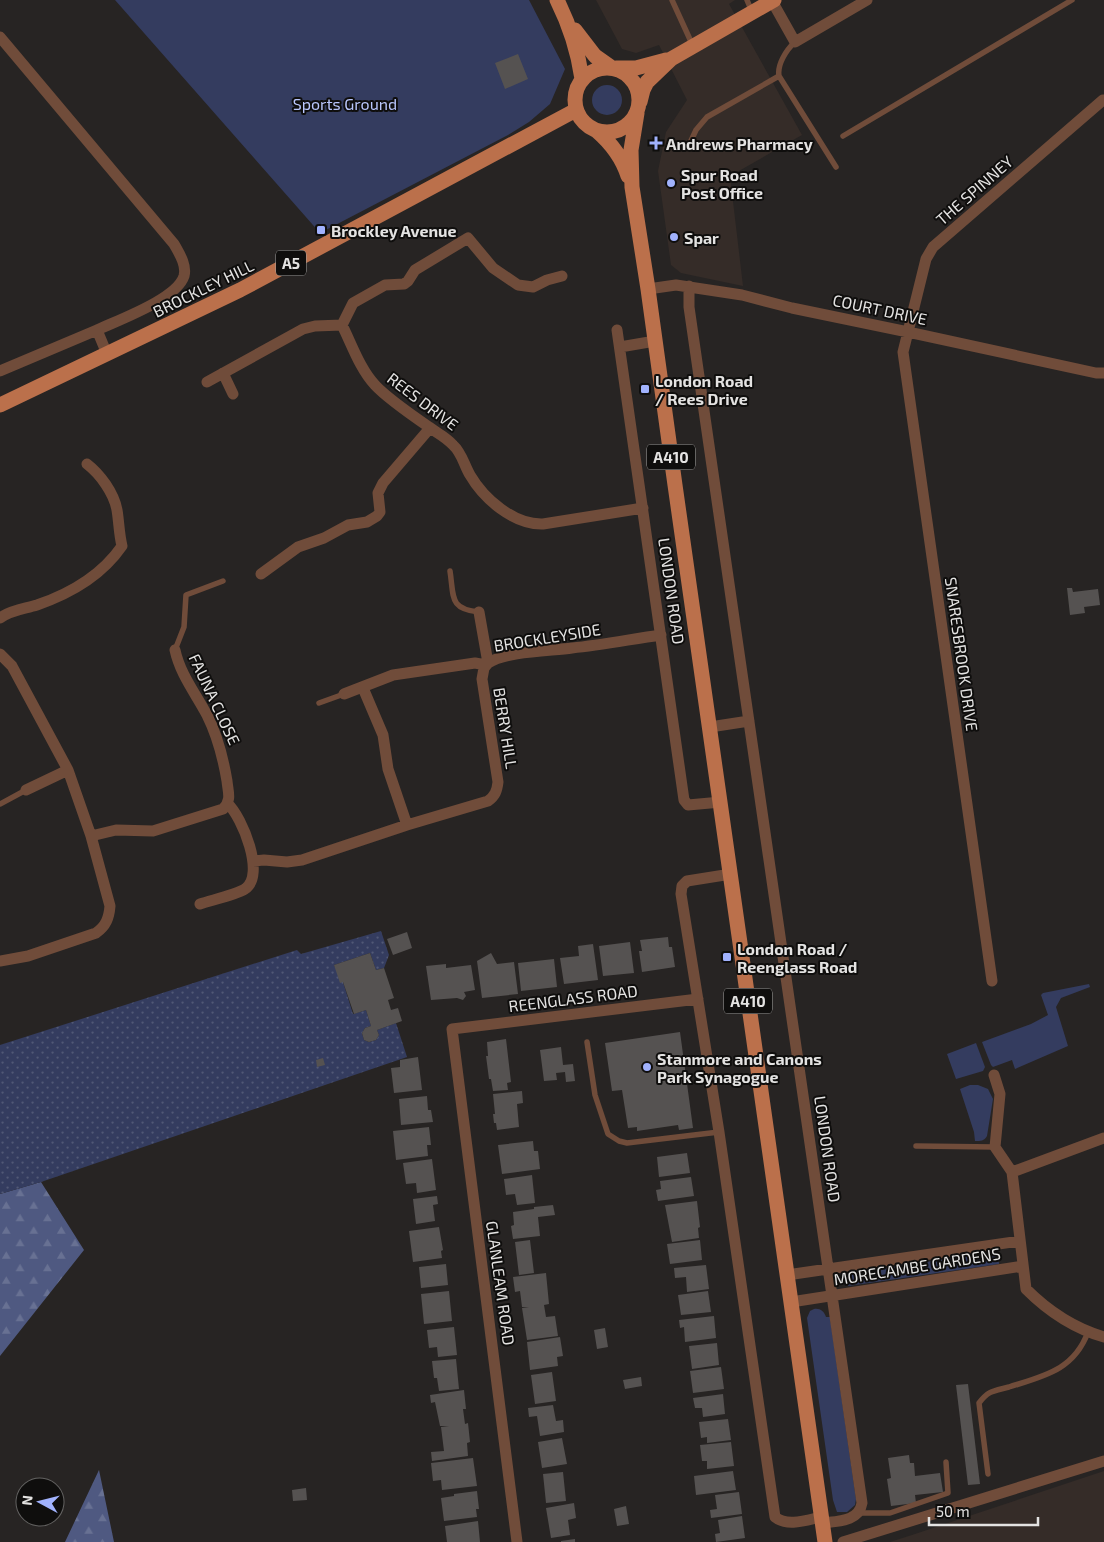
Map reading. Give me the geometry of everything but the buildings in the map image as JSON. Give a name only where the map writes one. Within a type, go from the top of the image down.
[{"type":"main road","points":[[557,0],[566,16],[595,56],[614,68],[630,76],[639,92],[638,108],[628,125],[618,131],[610,132],[597,131],[587,125],[576,110],[576,92],[582,80],[590,72],[597,69],[614,68],[648,66],[671,59],[693,46],[749,6],[773,1]]},
{"type":"main road","points":[[566,16],[578,54],[582,80]]},
{"type":"main road","name":"LONDON ROAD","points":[[671,59],[647,82],[643,90],[631,150],[632,187],[825,1542]]},
{"type":"main road","name":"BROCKLEY HILL","points":[[0,405],[240,290],[576,110]]},
{"type":"main road","name":"LONDON ROAD","points":[[597,131],[612,145],[618,154],[632,187]]},
{"type":"street","points":[[773,1],[795,42],[867,0]]},
{"type":"street","points":[[0,37],[174,244],[183,260],[184,275],[178,288],[158,302],[0,372]]},
{"type":"street","name":"THE SPINNEY","points":[[908,332],[926,259],[933,248],[1103,100]]},
{"type":"street","points":[[207,382],[303,329],[315,326],[342,325],[353,303],[385,285],[404,284],[408,281],[414,270],[468,238],[493,268],[518,285],[533,287],[547,280],[562,276]]},
{"type":"street","name":"COURT DRIVE","points":[[648,289],[676,285],[742,295],[792,308],[1096,373],[1104,373]]},
{"type":"street","name":"LONDON ROAD","points":[[689,286],[689,307],[862,1503],[859,1513]]},
{"type":"street","name":"REES DRIVE","points":[[342,325],[367,376],[376,387],[448,440],[455,447],[478,487],[492,501],[524,522],[542,524],[643,508]]},
{"type":"street","points":[[97,330],[107,354]]},
{"type":"street","name":"LONDON ROAD","points":[[617,330],[684,800],[688,805],[721,802]]},
{"type":"street","name":"SNARESBROOK DRIVE","points":[[908,332],[903,352],[992,982]]},
{"type":"street","points":[[620,347],[655,341]]},
{"type":"street","points":[[223,373],[232,394]]},
{"type":"street","points":[[261,574],[298,547],[324,538],[348,524],[367,522],[376,516],[380,512],[378,493],[383,483],[430,428]]},
{"type":"street","points":[[0,618],[11,612],[35,606],[60,596],[81,585],[114,557],[122,546],[117,510],[113,499],[96,471],[88,464]]},
{"type":"street","name":"BROCKLEYSIDE","points":[[480,612],[487,664],[496,659],[530,652],[574,648],[661,635]]},
{"type":"street","name":"FAUNA CLOSE","points":[[175,650],[178,663],[208,717],[223,755],[229,794],[228,804]]},
{"type":"street","points":[[0,654],[12,666],[68,770],[91,836],[110,906],[110,914],[103,928],[96,933],[28,956],[0,961]]},
{"type":"street","points":[[344,694],[393,675],[475,663],[487,664]]},
{"type":"street","name":"BERRY HILL","points":[[253,861],[287,862],[302,860],[407,825],[488,801],[496,793],[498,782],[482,678],[487,664]]},
{"type":"street","points":[[363,688],[384,735],[388,769],[407,825]]},
{"type":"street","points":[[710,727],[749,721]]},
{"type":"street","points":[[26,790],[68,770]]},
{"type":"street","points":[[91,836],[116,830],[154,830],[223,809],[228,804],[239,818],[253,861],[254,872],[252,879],[244,889],[200,904]]},
{"type":"street","points":[[731,874],[687,881],[682,886],[681,894],[719,1132],[775,1517],[780,1522],[790,1522],[850,1518],[859,1513]]},
{"type":"street","name":"REENGLASS ROAD","points":[[452,1029],[698,999]]},
{"type":"street","name":"GLANLEAM ROAD","points":[[452,1029],[517,1542]]},
{"type":"street","points":[[994,1075],[1000,1094],[995,1147]]},
{"type":"street","points":[[1012,1172],[1104,1138]]},
{"type":"street","name":"MORECAMBE GARDENS","points":[[791,1302],[1023,1266],[1012,1172],[995,1147]]},
{"type":"street","name":"MORECAMBE GARDENS","points":[[787,1275],[1020,1241]]},
{"type":"street","points":[[1023,1266],[1026,1290],[1038,1302],[1056,1316],[1088,1332],[1104,1337]]},
{"type":"street","points":[[843,1542],[1104,1461]]},
{"type":"lane","points":[[672,0],[693,46]]},
{"type":"lane","points":[[843,136],[1072,0]]},
{"type":"lane","points":[[795,42],[788,48],[778,70],[779,76],[836,167]]},
{"type":"lane","points":[[690,145],[696,130],[707,117],[779,76]]},
{"type":"lane","points":[[450,571],[455,601],[459,607],[465,610],[480,612]]},
{"type":"lane","name":"FAUNA CLOSE","points":[[175,650],[184,626],[186,595],[223,580]]},
{"type":"lane","points":[[318,704],[344,694]]},
{"type":"lane","points":[[0,804],[26,790]]},
{"type":"lane","points":[[587,1042],[595,1095],[608,1134],[619,1141],[628,1143],[719,1132]]},
{"type":"lane","points":[[916,1146],[995,1147]]},
{"type":"lane","points":[[988,1474],[979,1403],[987,1393],[1043,1377],[1059,1369],[1083,1346],[1088,1332]]},
{"type":"lane","points":[[859,1513],[890,1513],[948,1493],[946,1462]]},
{"type":"shaded area","points":[[596,0],[735,0],[729,4],[802,135],[730,176],[743,286],[681,273],[671,265],[658,171],[666,132],[687,100],[659,45],[636,53],[622,49]]},
{"type":"shaded area","points":[[1104,1471],[1104,1542],[890,1542],[912,1535]]},
{"type":"green space","name":"Sports Ground","points":[[115,0],[529,0],[565,69],[550,104],[529,122],[508,135],[320,233]]},
{"type":"green space","points":[[607,85],[618,89],[622,100],[618,111],[607,115],[596,111],[592,100],[596,89]]},
{"type":"green space","points":[[381,931],[389,955],[384,968],[376,970],[370,953],[334,965],[343,982],[353,1014],[366,1010],[371,1026],[365,1028],[362,1033],[364,1040],[369,1042],[376,1040],[379,1035],[377,1030],[396,1023],[407,1057],[41,1182],[0,1194],[0,1045],[297,950],[301,954]]},
{"type":"green space","points":[[1089,984],[1090,987],[1061,998],[1056,1007],[1068,1046],[1015,1069],[1012,1060],[993,1067],[991,1065],[982,1042],[1031,1024],[1048,1015],[1041,995],[1043,993]]},
{"type":"green space","points":[[976,1043],[985,1067],[983,1071],[956,1079],[947,1054]]},
{"type":"green space","points":[[970,1085],[978,1085],[988,1089],[993,1099],[987,1136],[981,1141],[975,1141],[974,1132],[960,1089]]},
{"type":"green space","points":[[41,1182],[84,1250],[0,1356],[0,1194]]},
{"type":"green space","points":[[998,1251],[999,1264],[848,1286],[847,1274]]},
{"type":"green space","points":[[814,1309],[823,1312],[826,1317],[830,1317],[856,1499],[855,1505],[847,1512],[837,1512],[833,1500],[807,1318],[810,1311]]},
{"type":"green space","points":[[99,1470],[114,1542],[65,1542]]},
{"type":"place","name":"Andrews Pharmacy","points":[[656,143]]},
{"type":"place","name":"Spur Road Post Office","points":[[671,183]]},
{"type":"place","name":"Brockley Avenue","points":[[321,230]]},
{"type":"place","name":"Spar","points":[[674,237]]},
{"type":"place","name":"London Road / Rees Drive","points":[[645,389]]},
{"type":"place","name":"London Road / Reenglass Road","points":[[727,957]]},
{"type":"place","name":"Stanmore and Canons Park Synagogue","points":[[647,1067]]}]
